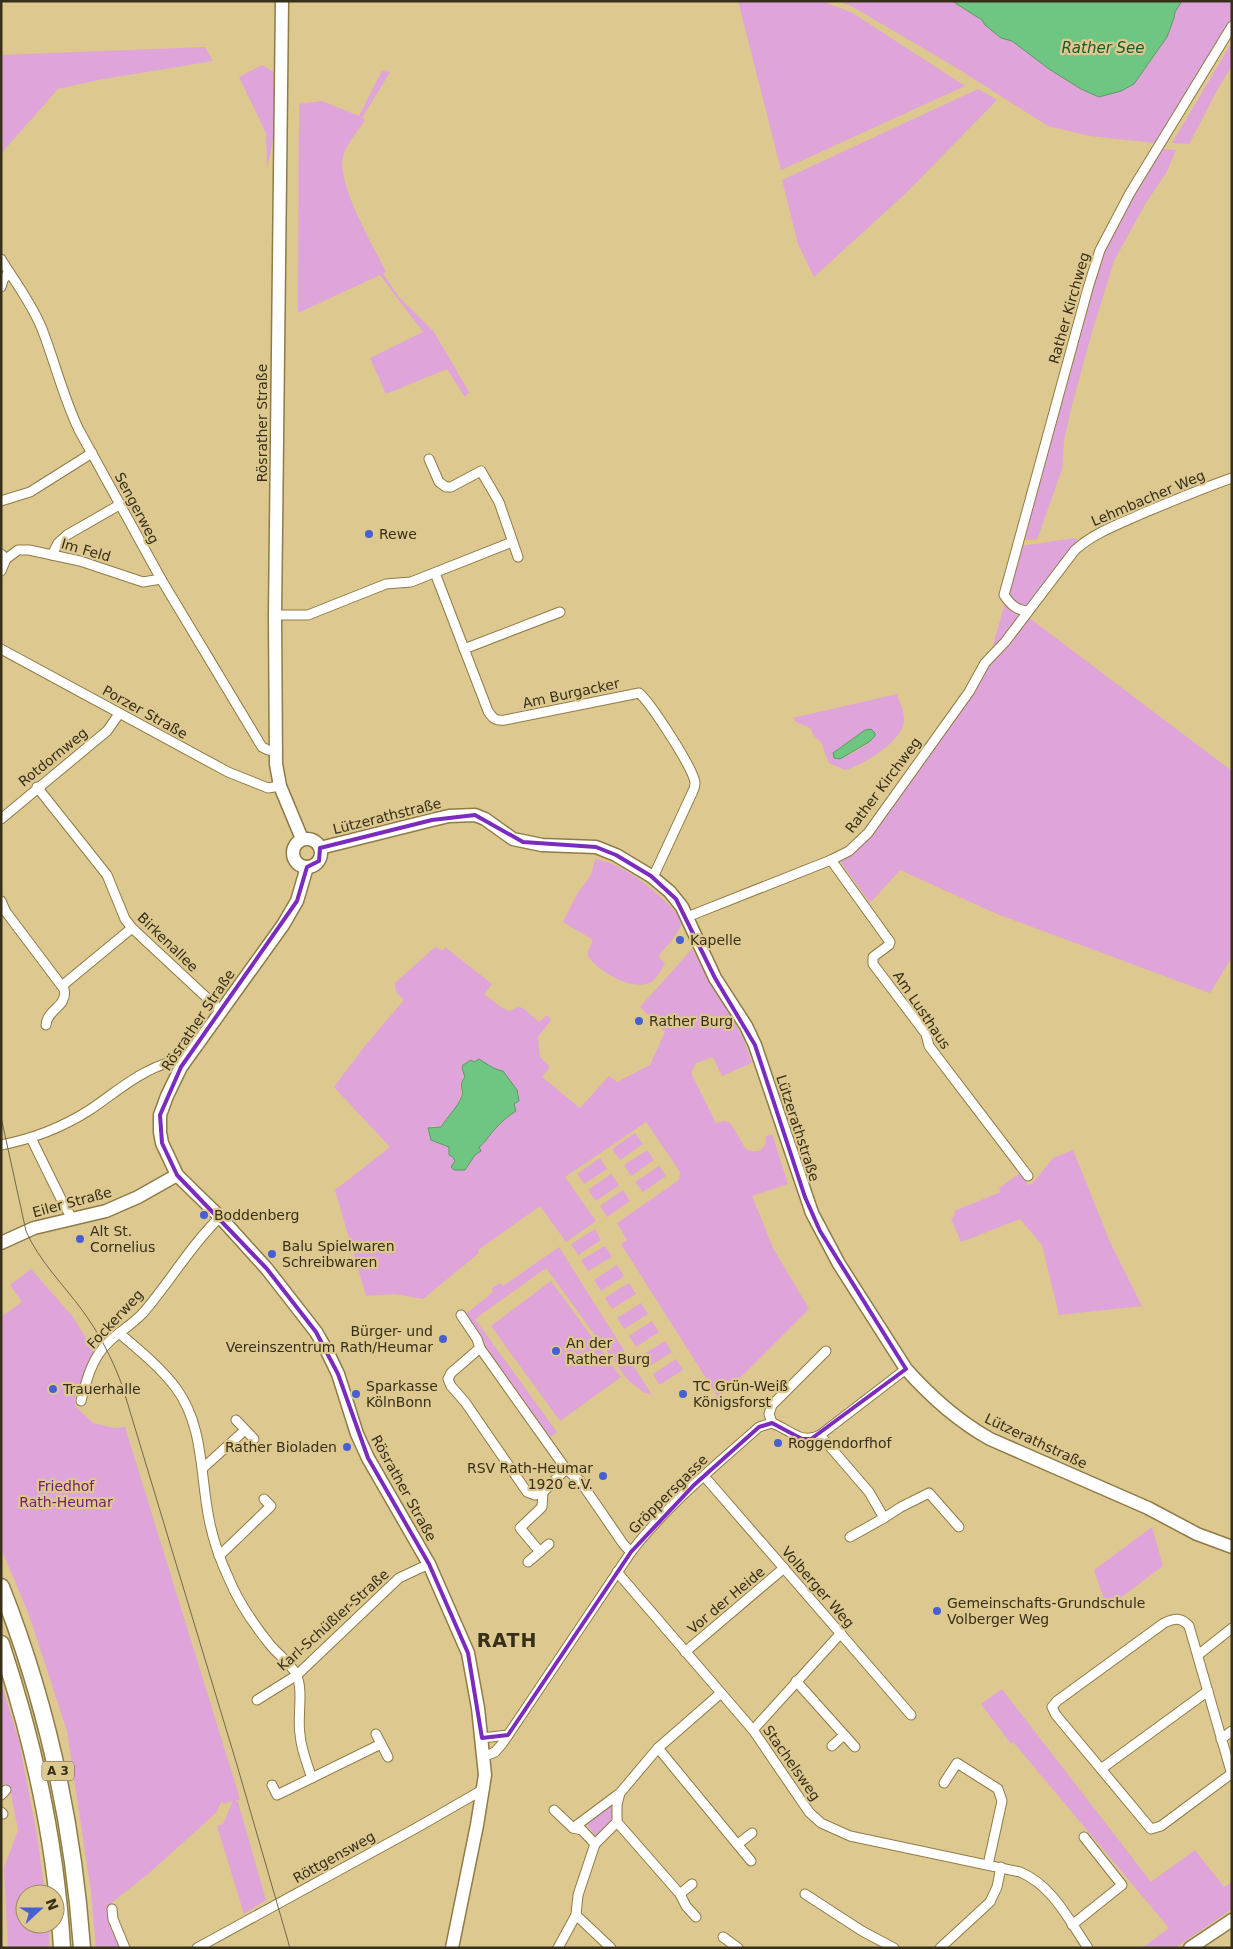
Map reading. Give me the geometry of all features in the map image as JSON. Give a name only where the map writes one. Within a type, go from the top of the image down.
[{"type":"highway","name":"A 3","points":[[1,1587],[33,1676],[48,1726],[59,1775],[73,1860],[82,1948]]},
{"type":"highway","name":"A 3","points":[[1,1644],[31,1743],[48,1824],[60,1910],[62,1948]]},
{"type":"main road","name":"Rösrather Straße","points":[[282,1],[276,751],[277,774],[280,786],[302,839]]},
{"type":"main road","name":"Lützerathstraße","points":[[320,848],[438,818],[475,815],[485,818],[513,839],[542,845],[596,847],[616,855],[651,876],[676,899],[687,917],[715,978],[746,1026],[755,1045],[804,1196],[820,1231],[906,1369],[943,1405],[990,1439],[1148,1508],[1197,1534],[1232,1547]]},
{"type":"main road","points":[[306,838],[315,841],[320,848],[321,857],[319,861],[307,867],[298,865],[293,857],[295,844],[302,839],[306,838]]},
{"type":"main road","name":"Rösrather Straße","points":[[307,867],[297,901],[279,931],[181,1067],[166,1096],[160,1115],[162,1143],[177,1175],[220,1217],[267,1268],[316,1332],[338,1374],[357,1434],[368,1458],[429,1564],[468,1653],[482,1738],[484,1789],[452,1948]]},
{"type":"main road","name":"Eiler Straße","points":[[1,1243],[34,1228],[106,1211],[138,1197],[177,1175]]},
{"type":"main road","points":[[1190,1948],[1232,1920]]},
{"type":"street","name":"Rather Kirchweg","points":[[1028,611],[1021,611],[1012,606],[1004,595],[1100,250],[1130,193],[1232,26]]},
{"type":"street","name":"Sengerweg","points":[[1,259],[28,302],[41,328],[71,413],[161,579],[262,747],[276,751]]},
{"type":"street","points":[[1,287],[3,280],[9,272]]},
{"type":"street","points":[[1,501],[30,492],[92,453]]},
{"type":"street","points":[[429,459],[439,482],[446,487],[451,487],[481,471],[499,502],[518,557]]},
{"type":"street","name":"Lehmbacher Weg","points":[[1006,642],[1075,550],[1089,539],[1182,497],[1232,478]]},
{"type":"street","points":[[52,555],[58,543],[67,536],[121,504]]},
{"type":"street","points":[[276,615],[308,615],[386,584],[411,582],[512,542]]},
{"type":"street","name":"Im Feld","points":[[4,556],[18,550],[29,550],[80,561],[144,582],[161,579]]},
{"type":"street","points":[[1,571],[4,556]]},
{"type":"street","name":"Am Burgacker","points":[[435,573],[492,718],[498,721],[639,693],[651,706],[691,772],[695,784],[655,873],[651,876]]},
{"type":"street","points":[[464,649],[560,612]]},
{"type":"street","name":"Rather Kirchweg","points":[[687,917],[831,860],[849,851],[868,833],[969,692],[985,663],[1006,642]]},
{"type":"street","name":"Porzer Straße","points":[[1,649],[228,772],[257,785],[272,788],[280,786]]},
{"type":"street","name":"Rotdornweg","points":[[1,819],[107,730],[119,714]]},
{"type":"street","name":"Birkenallee","points":[[37,787],[107,875],[125,919],[132,928],[221,1011]]},
{"type":"street","name":"Am Lusthaus","points":[[831,860],[890,942],[889,945],[872,957],[873,964],[926,1034],[929,1046],[1028,1176]]},
{"type":"street","points":[[1,901],[6,912],[63,986],[65,998],[49,1015],[46,1025]]},
{"type":"street","points":[[63,986],[132,928]]},
{"type":"street","points":[[1,1145],[31,1138],[71,1121],[162,1064],[171,1062],[181,1067]]},
{"type":"street","points":[[31,1138],[72,1218]]},
{"type":"street","name":"Fockerweg","points":[[81,1402],[89,1374],[98,1355],[119,1333],[142,1314],[205,1231],[220,1217]]},
{"type":"street","points":[[461,1315],[477,1339],[480,1348],[566,1470],[580,1481],[624,1546],[631,1552]]},
{"type":"street","points":[[119,1333],[156,1366],[176,1389],[194,1428],[203,1468],[208,1518],[219,1556],[230,1583],[248,1615],[270,1645],[297,1675],[300,1689],[300,1735],[303,1752],[312,1778]]},
{"type":"street","points":[[480,1348],[451,1373],[448,1379],[451,1386],[465,1402],[528,1492],[535,1495],[543,1492],[566,1470]]},
{"type":"street","points":[[826,1351],[772,1405],[769,1414],[772,1422],[784,1427],[802,1439],[811,1439],[820,1435],[906,1369]]},
{"type":"street","points":[[236,1420],[254,1439]]},
{"type":"street","name":"Gröppersgasse","points":[[483,1757],[495,1752],[508,1735],[631,1552],[650,1530],[704,1476],[760,1427],[772,1422]]},
{"type":"street","points":[[203,1468],[246,1430]]},
{"type":"street","points":[[820,1435],[869,1492],[884,1518]]},
{"type":"street","name":"Volberger Weg","points":[[704,1476],[912,1715]]},
{"type":"street","points":[[540,1552],[520,1528],[542,1507],[543,1492]]},
{"type":"street","points":[[850,1538],[901,1507],[929,1493],[959,1527]]},
{"type":"street","points":[[219,1556],[271,1506],[264,1500]]},
{"type":"street","points":[[528,1562],[549,1544]]},
{"type":"street","name":"Karl-Schüßler-Straße","points":[[257,1700],[297,1675],[399,1578],[429,1564]]},
{"type":"street","name":"Vor der Heide","points":[[686,1652],[784,1568]]},
{"type":"street","name":"Stachelsweg","points":[[617,1572],[752,1730],[809,1812],[821,1823],[850,1836],[1020,1872],[1032,1877],[1048,1891],[1088,1948]]},
{"type":"street","points":[[1178,1618],[1189,1626],[1198,1655],[1232,1775],[1161,1826],[1151,1829],[1056,1715],[1052,1707],[1057,1701],[1172,1619],[1178,1618]]},
{"type":"street","points":[[1198,1655],[1232,1628]]},
{"type":"street","points":[[752,1730],[841,1633]]},
{"type":"street","points":[[796,1681],[855,1747]]},
{"type":"street","points":[[1101,1769],[1208,1691]]},
{"type":"street","points":[[573,1828],[620,1793],[658,1748],[721,1693]]},
{"type":"street","points":[[1222,1739],[1232,1731]]},
{"type":"street","points":[[376,1734],[388,1757]]},
{"type":"street","points":[[482,1738],[508,1735]]},
{"type":"street","points":[[832,1746],[844,1735]]},
{"type":"street","points":[[277,1795],[381,1744]]},
{"type":"street","points":[[658,1748],[751,1861]]},
{"type":"street","points":[[944,1783],[958,1763],[998,1790],[1002,1801],[988,1865]]},
{"type":"street","points":[[272,1785],[282,1804]]},
{"type":"street","name":"Röttgensweg","points":[[197,1948],[484,1789]]},
{"type":"street","points":[[620,1793],[617,1806],[617,1822],[680,1894],[686,1906],[696,1917]]},
{"type":"street","points":[[554,1810],[573,1828],[582,1830],[595,1844]]},
{"type":"street","points":[[558,1948],[576,1915],[578,1895],[595,1844],[617,1822]]},
{"type":"street","points":[[738,1844],[752,1833]]},
{"type":"street","points":[[1072,1925],[1122,1885],[1084,1837]]},
{"type":"street","points":[[940,1948],[990,1902],[997,1887],[1001,1868]]},
{"type":"street","points":[[680,1894],[692,1884]]},
{"type":"street","points":[[805,1894],[847,1922],[894,1948]]},
{"type":"street","points":[[112,1909],[113,1919],[125,1948]]},
{"type":"street","points":[[576,1915],[611,1948]]},
{"type":"street","points":[[723,1937],[738,1948]]},
{"type":"highlighted area","points":[[475,815],[523,842],[596,847],[616,855],[651,876],[676,899],[715,978],[755,1045],[805,1197],[820,1231],[906,1369],[811,1439],[802,1439],[772,1423],[759,1427],[694,1485],[631,1552],[508,1735],[482,1738],[468,1653],[429,1564],[368,1458],[338,1374],[316,1332],[267,1269],[177,1175],[162,1143],[160,1115],[181,1067],[297,901],[307,867],[319,861],[320,848],[432,820]]},
{"type":"green space","points":[[738,1],[821,1],[851,12],[965,86],[781,170]]},
{"type":"green space","points":[[839,1],[952,1],[982,20],[1001,38],[1012,41],[1049,69],[1081,89],[1116,92],[1134,84],[1154,57],[1167,37],[1175,12],[1182,1],[1232,1],[1232,18],[1155,143],[1090,136],[1048,126],[955,67],[853,7]]},
{"type":"green space","points":[[1232,42],[1232,66],[1189,144],[1172,143]]},
{"type":"green space","points":[[205,47],[213,61],[98,80],[58,89],[1,155],[1,55]]},
{"type":"green space","points":[[262,65],[274,72],[274,134],[267,170],[266,133],[239,77]]},
{"type":"green space","points":[[382,71],[390,72],[362,118],[365,120],[349,142],[343,157],[345,183],[357,215],[386,272],[383,274],[399,297],[434,332],[469,392],[465,397],[447,369],[386,394],[370,358],[423,332],[380,275],[298,313],[299,104],[322,101],[359,116]]},
{"type":"green space","points":[[978,89],[997,100],[906,193],[814,277],[798,244],[782,180]]},
{"type":"green space","points":[[1161,149],[1176,150],[1166,173],[1144,206],[1114,261],[1072,405],[1064,440],[1062,469],[1037,540],[1023,540],[1090,288],[1122,216]]},
{"type":"green space","points":[[1075,538],[1080,543],[1028,606],[1018,607],[1009,595],[1009,590],[1021,546]]},
{"type":"green space","points":[[1005,603],[1015,612],[1023,614],[997,647],[993,645]]},
{"type":"green space","points":[[1028,617],[1232,771],[1232,957],[1210,993],[997,914],[900,870],[870,903],[840,861],[859,848],[881,823],[991,661]]},
{"type":"green space","points":[[897,694],[903,711],[904,721],[902,729],[896,737],[880,752],[862,763],[845,770],[829,763],[821,742],[814,736],[810,728],[796,722],[793,718]],"holes":[[[868,729],[875,736],[869,743],[851,754],[833,753]]]},
{"type":"green space","points":[[595,859],[608,862],[644,883],[684,921],[672,940],[658,956],[665,963],[660,972],[654,980],[646,984],[627,983],[607,974],[587,954],[593,940],[563,922],[577,894],[591,875]]},
{"type":"green space","points":[[435,947],[443,951],[445,947],[492,984],[484,994],[502,1008],[509,1011],[519,1007],[523,1008],[539,1022],[547,1015],[551,1020],[538,1037],[540,1057],[550,1067],[542,1077],[580,1108],[609,1076],[617,1082],[650,1065],[665,1032],[640,1007],[692,949],[744,1040],[752,1063],[722,1076],[713,1057],[696,1063],[691,1073],[716,1123],[728,1122],[746,1149],[750,1151],[761,1150],[765,1144],[766,1136],[772,1134],[788,1184],[752,1196],[773,1248],[809,1309],[742,1376],[718,1397],[621,1244],[627,1240],[617,1223],[679,1180],[680,1172],[646,1122],[565,1177],[596,1221],[566,1242],[540,1206],[478,1250],[479,1253],[423,1299],[395,1294],[366,1296],[335,1190],[390,1147],[334,1087],[364,1047],[404,1000],[396,992],[395,983]],"holes":[[[479,1059],[502,1071],[517,1095],[514,1104],[516,1111],[501,1123],[483,1142],[479,1147],[481,1151],[475,1155],[465,1170],[457,1169],[449,1147],[431,1140],[428,1129],[432,1126],[441,1127],[456,1107],[461,1096],[461,1084],[465,1077],[463,1065]]]},
{"type":"green space","points":[[635,1133],[643,1144],[620,1160],[612,1149]]},
{"type":"green space","points":[[647,1150],[654,1160],[631,1176],[624,1165]]},
{"type":"green space","points":[[1073,1150],[1110,1242],[1142,1306],[1059,1315],[1042,1245],[1020,1219],[961,1242],[951,1218],[955,1216],[954,1211],[1001,1192],[999,1188],[1020,1173],[1028,1185],[1032,1184],[1053,1158]]},
{"type":"green space","points":[[600,1158],[607,1169],[584,1184],[577,1174]]},
{"type":"green space","points":[[659,1166],[666,1176],[643,1192],[635,1182]]},
{"type":"green space","points":[[611,1174],[619,1185],[596,1201],[588,1190]]},
{"type":"green space","points":[[623,1190],[630,1201],[607,1217],[600,1206]]},
{"type":"green space","points":[[595,1229],[601,1240],[578,1255],[571,1244]]},
{"type":"green space","points":[[605,1246],[612,1257],[588,1271],[581,1260]]},
{"type":"green space","points":[[559,1247],[652,1395],[643,1392],[628,1380],[546,1268],[475,1319],[557,1432],[550,1437],[462,1316],[493,1292],[491,1289],[500,1283],[503,1286]]},
{"type":"green space","points":[[617,1265],[624,1276],[601,1291],[594,1280]]},
{"type":"green space","name":"Friedhof Rath-Heumar","points":[[31,1269],[73,1317],[95,1353],[75,1396],[75,1406],[93,1423],[114,1428],[125,1427],[240,1799],[235,1801],[238,1802],[266,1900],[244,1914],[217,1826],[223,1824],[233,1801],[223,1804],[222,1801],[216,1813],[148,1874],[110,1904],[111,1919],[122,1948],[96,1948],[91,1892],[67,1731],[29,1615],[1,1548],[1,1317],[22,1302],[10,1285]]},
{"type":"green space","name":"An der Rather Burg","points":[[551,1281],[621,1377],[560,1421],[491,1326]]},
{"type":"green space","points":[[629,1283],[636,1294],[612,1309],[605,1298]]},
{"type":"green space","points":[[641,1303],[648,1314],[624,1329],[617,1318]]},
{"type":"green space","points":[[652,1321],[659,1332],[636,1347],[629,1336]]},
{"type":"green space","points":[[665,1341],[672,1352],[648,1367],[641,1356]]},
{"type":"green space","points":[[676,1359],[683,1370],[659,1385],[653,1374]]},
{"type":"green space","points":[[1152,1527],[1163,1566],[1107,1608],[1094,1570]]},
{"type":"green space","points":[[1,1682],[19,1741],[37,1836],[44,1884],[15,1884],[15,1934],[49,1934],[49,1948],[8,1948],[4,1868],[18,1830],[11,1793],[1,1782]]},
{"type":"green space","points":[[1002,1689],[1151,1882],[1195,1850],[1224,1887],[1232,1882],[1232,1909],[1175,1948],[1142,1948],[1169,1928],[1013,1742],[1011,1744],[981,1704]]},
{"type":"green space","points":[[611,1802],[614,1803],[611,1823],[596,1837],[586,1823]]},
{"type":"water","name":"Rather See","points":[[952,1],[1182,1],[1175,12],[1167,37],[1134,84],[1121,91],[1099,97],[1081,89],[1049,69],[1012,41],[1001,38],[985,25],[982,20]]},
{"type":"water","points":[[871,729],[875,736],[869,742],[840,759],[834,758],[833,753],[865,730]]},
{"type":"water","points":[[479,1059],[503,1071],[517,1090],[519,1101],[514,1104],[516,1111],[507,1117],[479,1147],[481,1151],[475,1155],[465,1170],[454,1170],[451,1167],[455,1161],[449,1155],[449,1147],[431,1140],[428,1128],[441,1127],[462,1096],[462,1085],[465,1077],[463,1065],[471,1060],[474,1062]]},
{"type":"tram line","points":[[1,1117],[26,1231],[44,1262],[94,1328],[109,1355],[122,1385],[237,1765],[290,1948]]},
{"type":"place","name":"Rewe","points":[[369,534]]},
{"type":"place","name":"Kapelle","points":[[680,940]]},
{"type":"place","name":"Rather Burg","points":[[639,1021]]},
{"type":"place","name":"Boddenberg","points":[[204,1215]]},
{"type":"place","name":"Alt St. Cornelius","points":[[80,1239]]},
{"type":"place","name":"Balu Spielwaren Schreibwaren","points":[[272,1254]]},
{"type":"place","name":"Bürger- und Vereinszentrum Rath/Heumar","points":[[443,1339]]},
{"type":"place","name":"An der Rather Burg","points":[[556,1351]]},
{"type":"place","name":"Trauerhalle","points":[[53,1389]]},
{"type":"place","name":"Sparkasse KölnBonn","points":[[356,1394]]},
{"type":"place","name":"TC Grün-Weiß Königsforst","points":[[683,1394]]},
{"type":"place","name":"Roggendorfhof","points":[[778,1443]]},
{"type":"place","name":"Rather Bioladen","points":[[347,1447]]},
{"type":"place","name":"RSV Rath-Heumar 1920 e.V.","points":[[603,1476]]},
{"type":"place","name":"Gemeinschafts-Grundschule Volberger Weg","points":[[937,1611]]},
{"type":"district","name":"RATH","points":[[507,1640]]}]
